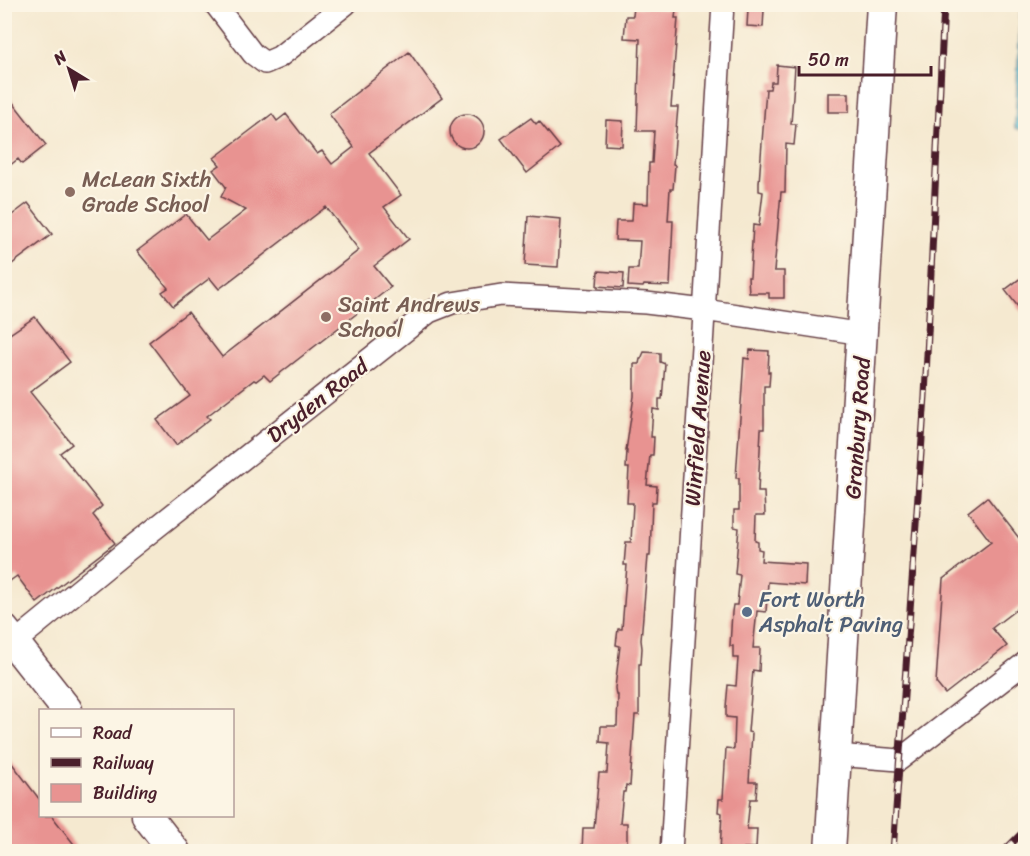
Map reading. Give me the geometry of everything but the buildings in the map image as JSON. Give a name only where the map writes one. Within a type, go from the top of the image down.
[{"type":"street","points":[[215,4],[253,54],[265,63],[279,57],[346,4]]},
{"type":"street","name":"Winfield Avenue","points":[[671,852],[723,4]]},
{"type":"street","name":"Granbury Road","points":[[830,852],[882,4]]},
{"type":"street","name":"Dryden Road","points":[[8,641],[124,553],[429,312],[452,303],[501,295],[646,303],[863,334]]},
{"type":"street","points":[[8,641],[65,709]]},
{"type":"street","points":[[836,755],[898,760],[1026,662]]},
{"type":"street","points":[[148,817],[175,852]]},
{"type":"water","points":[[1021,5],[1026,5],[1025,131],[1015,128]]},
{"type":"railway","points":[[893,852],[925,396],[944,4]]},
{"type":"railway","points":[[1003,852],[1026,829]]},
{"type":"place","name":"McLean Sixth Grade School","points":[[70,192]]},
{"type":"place","name":"Saint Andrews School","points":[[326,317]]},
{"type":"place","name":"Fort Worth Asphalt Paving","points":[[747,612]]}]
